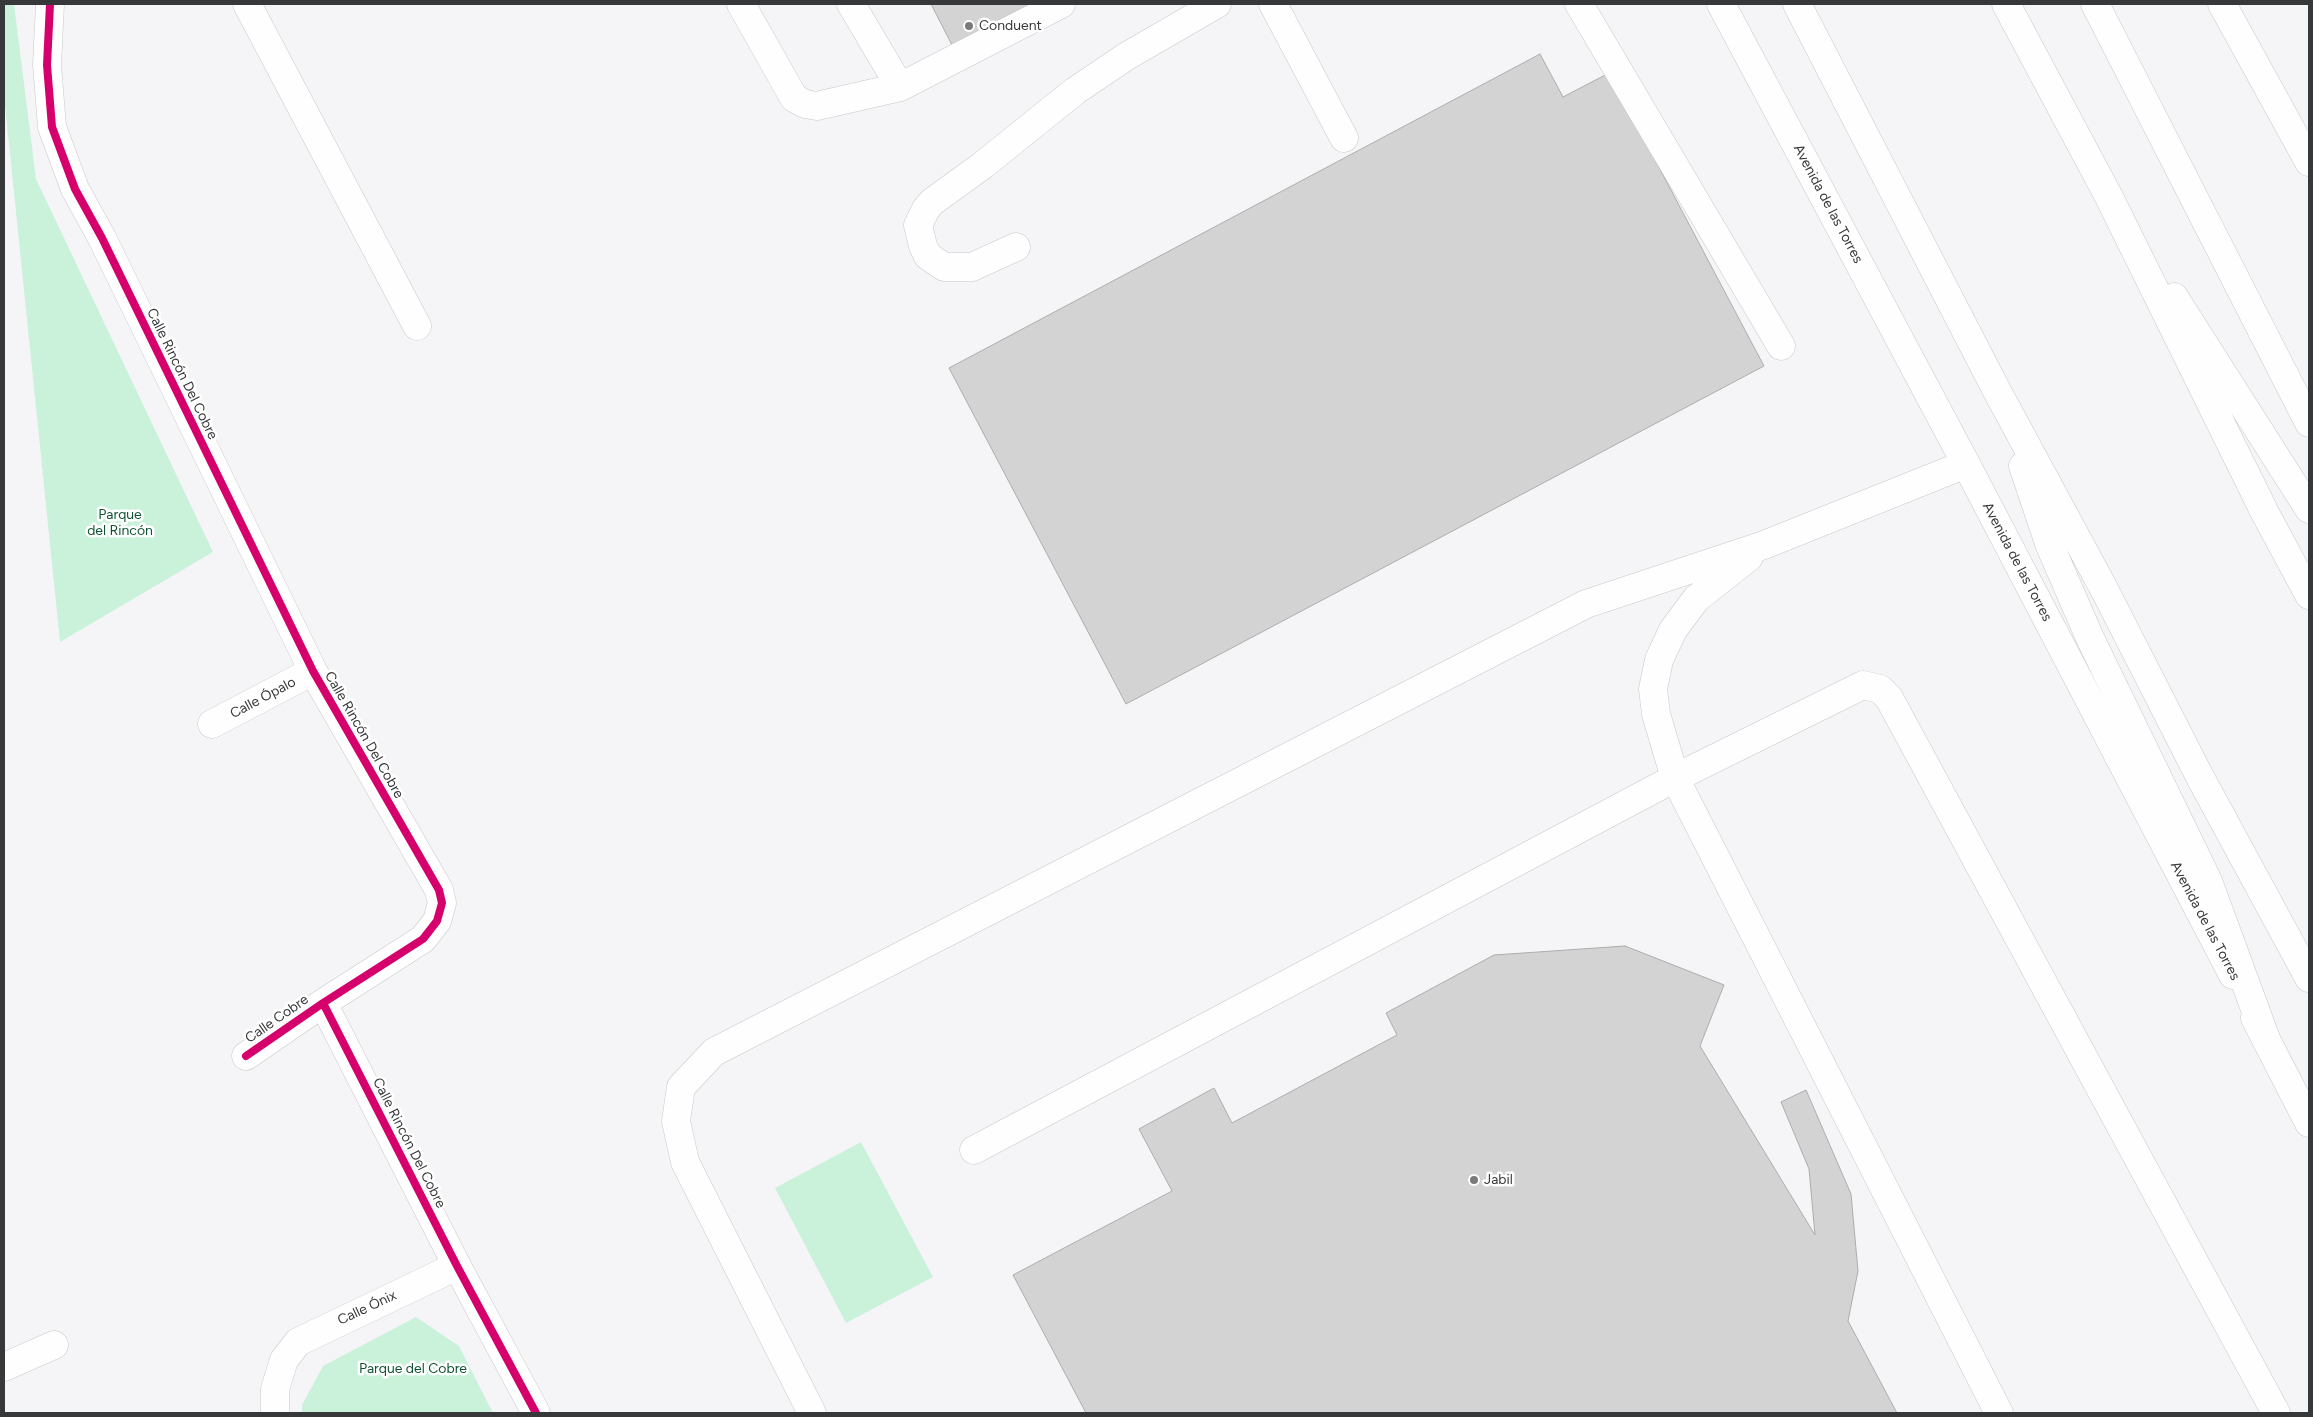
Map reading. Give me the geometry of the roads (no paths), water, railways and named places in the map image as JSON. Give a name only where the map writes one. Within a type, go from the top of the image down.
[{"type":"main road","name":"Calle Rincón Del Cobre","points":[[50,4],[47,65],[52,127],[75,189],[106,246],[313,671],[439,890],[442,904],[437,921],[423,938],[323,1002],[457,1266],[536,1413]]},
{"type":"main road","points":[[247,4],[417,326]]},
{"type":"main road","points":[[741,4],[794,98],[805,104],[817,106],[900,87],[1061,4]]},
{"type":"main road","points":[[851,4],[900,87]]},
{"type":"main road","points":[[1016,247],[972,267],[944,267],[928,256],[922,246],[918,225],[932,202],[990,159],[1075,91],[1127,56],[1218,4]]},
{"type":"main road","points":[[1273,4],[1344,138]]},
{"type":"main road","points":[[1579,4],[1781,346]]},
{"type":"main road","name":"Avenida de las Torres","points":[[1721,4],[1966,464],[2309,1123]]},
{"type":"main road","points":[[1797,4],[2200,777],[2309,978]]},
{"type":"main road","points":[[2006,4],[2109,197],[2265,513],[2309,595]]},
{"type":"main road","points":[[2095,4],[2309,423]]},
{"type":"main road","points":[[2222,4],[2302,131],[2309,162]]},
{"type":"main road","points":[[2109,197],[2225,373],[2309,509]]},
{"type":"main road","points":[[1998,391],[2050,546],[2090,638],[2208,881],[2266,1039]]},
{"type":"main road","points":[[812,1413],[685,1162],[676,1121],[681,1087],[714,1052],[1586,604],[1764,545],[1966,464]]},
{"type":"main road","points":[[1764,545],[1696,599],[1672,630],[1659,660],[1653,689],[1656,714],[1675,778],[1999,1413]]},
{"type":"main road","name":"Calle Ópalo","points":[[212,724],[313,671]]},
{"type":"main road","points":[[974,1150],[1675,778],[1864,685],[1880,689],[1890,698],[2276,1413]]},
{"type":"main road","name":"Calle Cobre","points":[[246,1056],[323,1002]]},
{"type":"main road","name":"Calle Ónix","points":[[275,1413],[275,1390],[284,1360],[298,1342],[457,1266]]},
{"type":"main road","points":[[4,1367],[54,1345]]},
{"type":"place","name":"Conduent","points":[[969,26]]},
{"type":"place","name":"Jabil","points":[[1474,1180]]},
{"type":"park label","name":"Parque del Rincón","points":[[120,524]]},
{"type":"park label","name":"Parque del Cobre","points":[[413,1369]]}]
